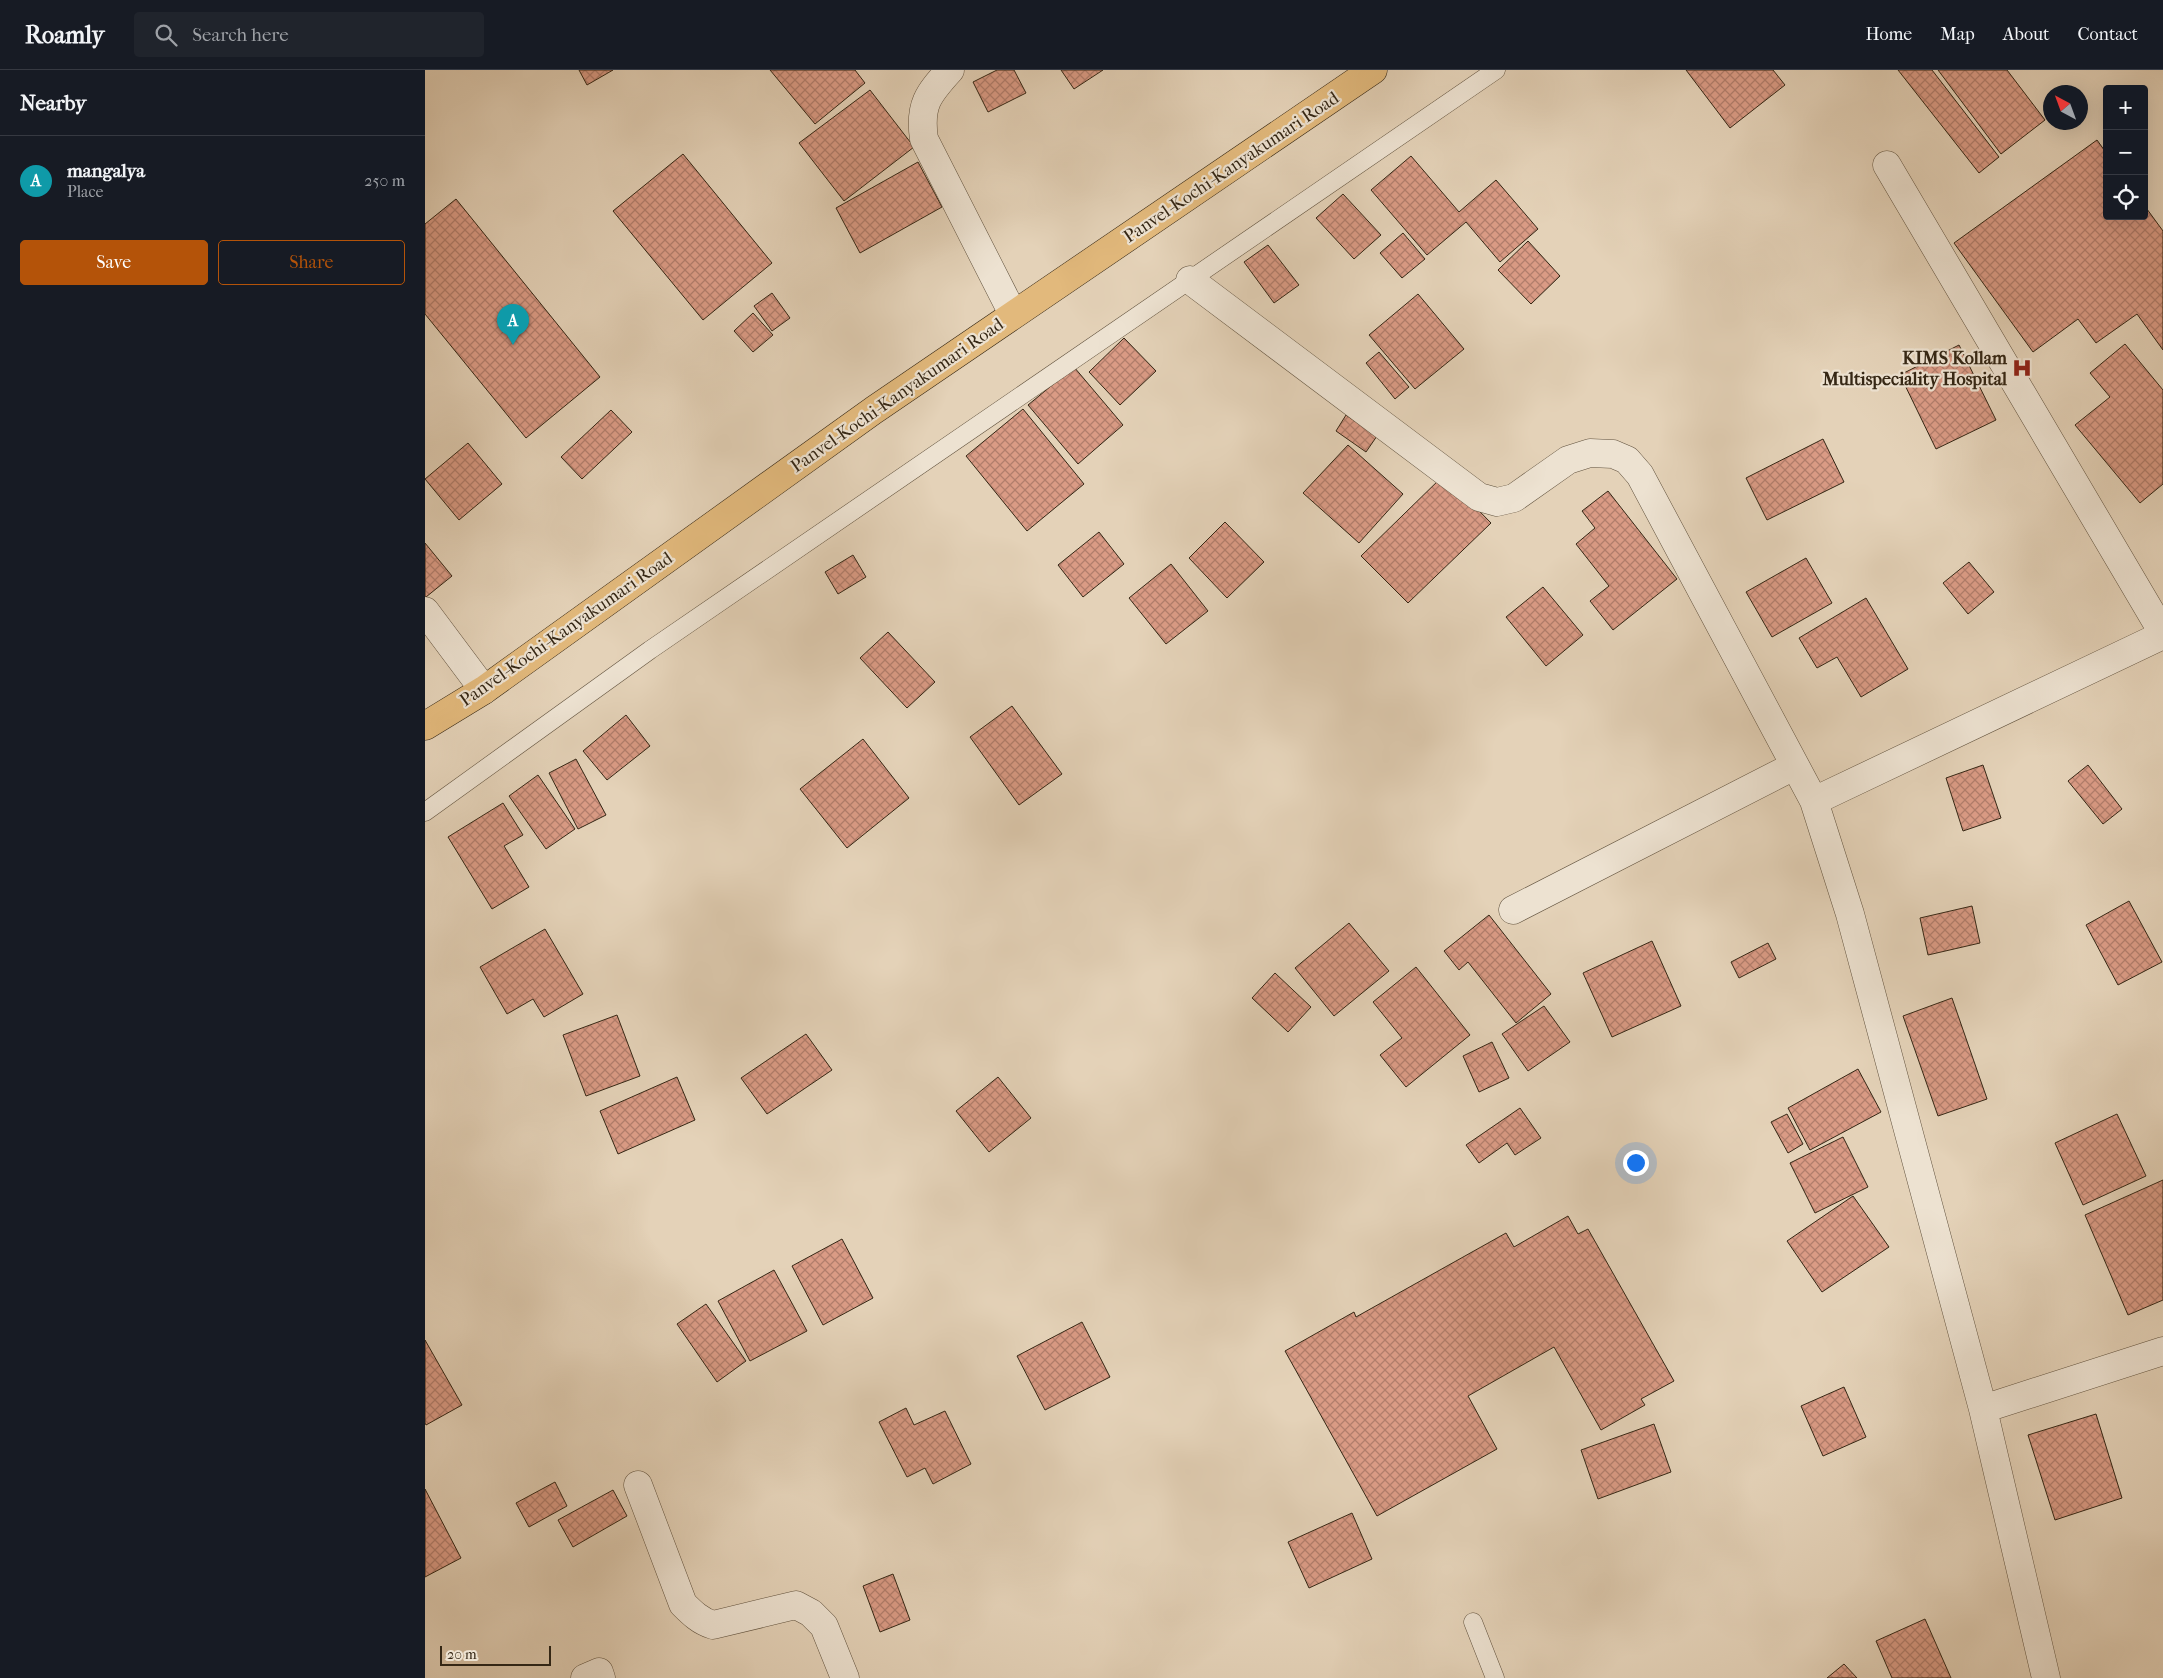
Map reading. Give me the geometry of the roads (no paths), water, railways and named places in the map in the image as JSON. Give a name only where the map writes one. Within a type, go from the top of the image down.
[{"type":"highway","name":"Panvel-Kochi-Kanyakumari Road","points":[[425,726],[484,690],[874,410],[1373,70]]},
{"type":"street","points":[[951,70],[937,84],[924,105],[922,122],[924,139],[1013,314]]},
{"type":"street","points":[[1814,801],[2163,634],[1887,165]]},
{"type":"street","points":[[1190,280],[1479,497],[1497,502],[1515,498],[1568,460],[1590,454],[1613,454],[1627,460],[1640,475],[1814,801],[1850,914],[1983,1409],[2046,1678]]},
{"type":"street","points":[[425,611],[484,690]]},
{"type":"street","points":[[1513,910],[1794,766]]},
{"type":"street","points":[[1983,1409],[2163,1351]]},
{"type":"street","points":[[638,1485],[683,1604],[693,1614],[705,1622],[713,1624],[796,1605],[811,1613],[824,1626],[845,1678]]},
{"type":"street","points":[[585,1678],[599,1672],[601,1678]]},
{"type":"lane","points":[[425,812],[650,650],[1496,70]]},
{"type":"lane","points":[[1473,1622],[1495,1678]]},
{"type":"place","name":"mangalya","points":[[513,345]]},
{"type":"place","name":"KIMS Kollam Multispeciality Hospital","points":[[2022,368]]}]
